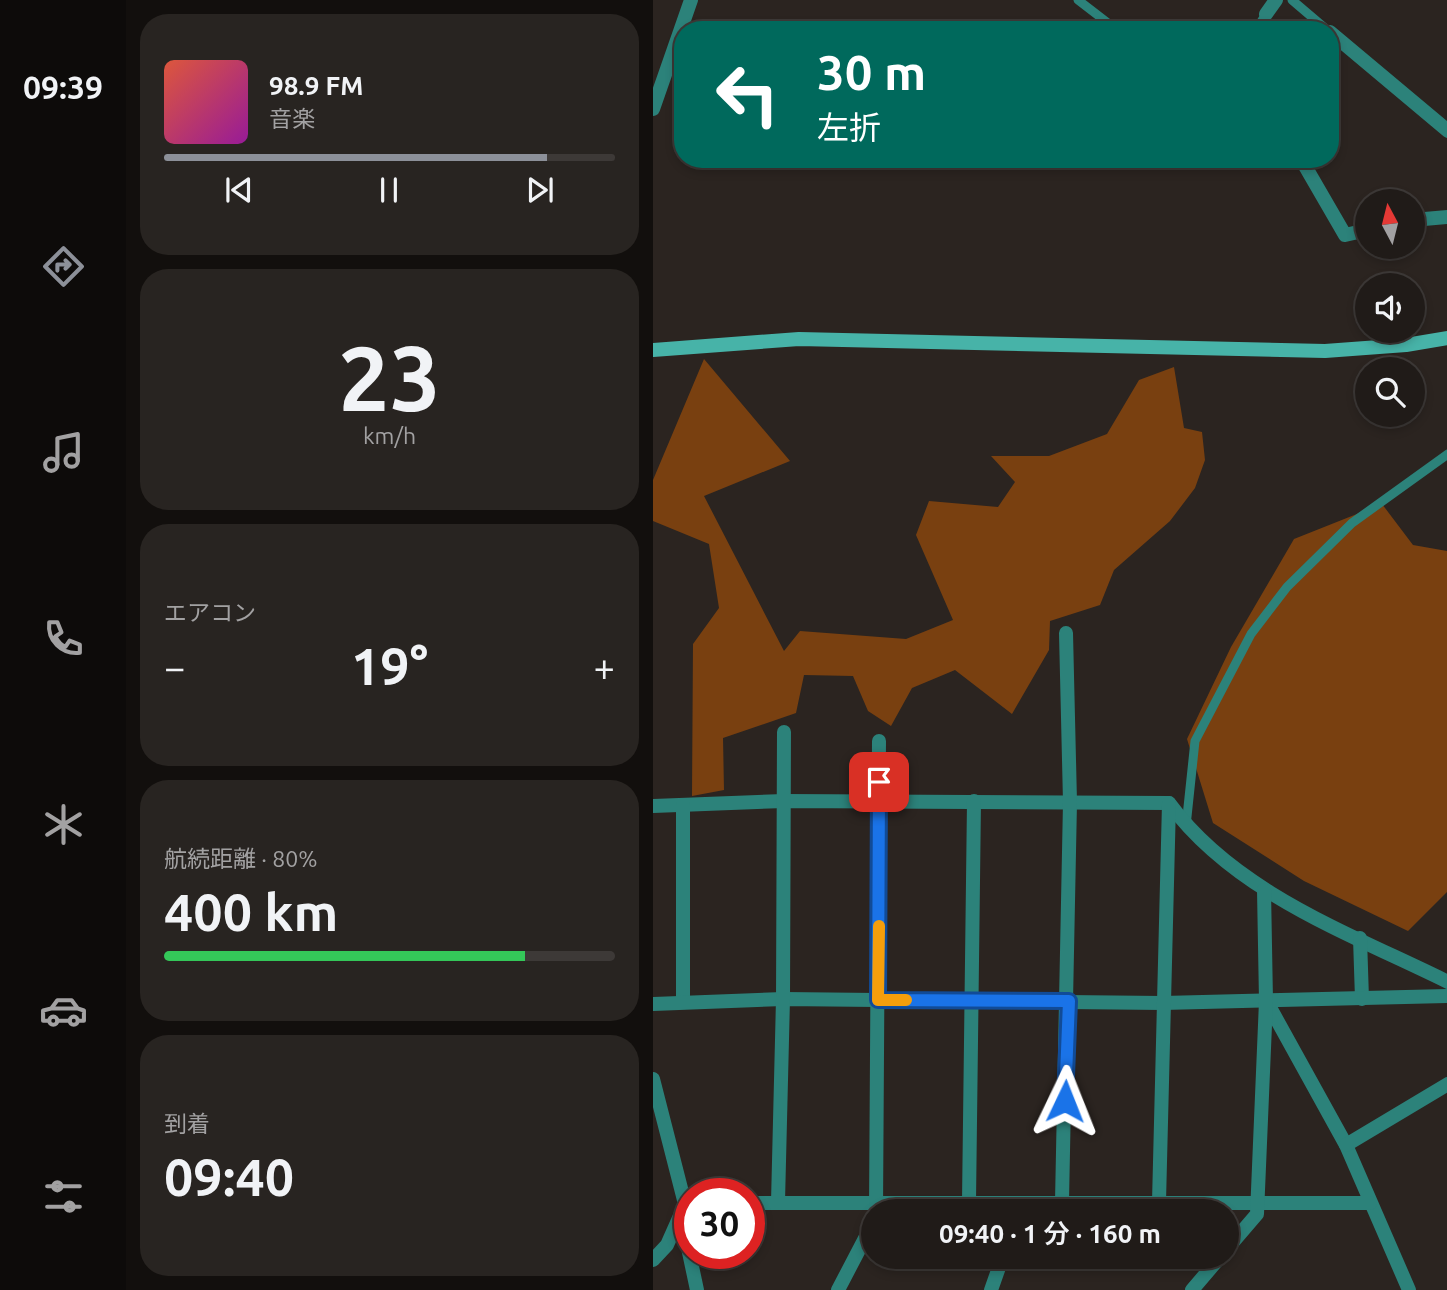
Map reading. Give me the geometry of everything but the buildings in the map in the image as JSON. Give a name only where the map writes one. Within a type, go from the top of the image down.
[{"type":"street","points":[[684,21],[691,0]]},
{"type":"street","points":[[1266,14],[1276,0]]},
{"type":"street","points":[[1339,39],[1447,131]]},
{"type":"street","points":[[653,108],[674,48]]},
{"type":"street","points":[[1306,168],[1345,235],[1355,233]]},
{"type":"street","points":[[1425,219],[1447,217]]},
{"type":"street","points":[[653,350],[799,339],[1325,351],[1405,345],[1447,338]]},
{"type":"street","points":[[1062,1199],[1069,1001],[1070,802],[1066,633]]},
{"type":"street","points":[[778,1202],[783,999],[784,732]]},
{"type":"street","points":[[876,1199],[879,741]]},
{"type":"street","points":[[969,1199],[974,1000],[974,801]]},
{"type":"street","points":[[653,806],[784,802],[1169,803]]},
{"type":"street","points":[[1169,803],[1186,826],[1264,890],[1447,982]]},
{"type":"street","points":[[1159,1199],[1169,803]]},
{"type":"street","points":[[683,805],[683,1002]]},
{"type":"street","points":[[1239,1235],[1257,1214],[1266,1001],[1264,890]]},
{"type":"street","points":[[1360,938],[1362,999]]},
{"type":"street","points":[[653,1004],[783,999],[1163,1003],[1447,996]]},
{"type":"street","points":[[1266,1001],[1346,1145],[1409,1290]]},
{"type":"street","points":[[653,1079],[656,1103],[679,1178]]},
{"type":"street","points":[[1346,1145],[1447,1084]]},
{"type":"street","points":[[765,1202],[861,1206]]},
{"type":"street","points":[[1239,1202],[1370,1203]]},
{"type":"street","points":[[653,1259],[668,1245],[674,1232]]},
{"type":"street","points":[[838,1290],[861,1246]]},
{"type":"street","points":[[693,1269],[697,1290]]},
{"type":"street","points":[[991,1290],[999,1269]]},
{"type":"street","points":[[1191,1290],[1210,1269]]},
{"type":"lane","points":[[1078,0],[1105,21]]},
{"type":"lane","points":[[1292,0],[1317,21]]},
{"type":"lane","points":[[1262,21],[1266,14]]},
{"type":"lane","points":[[1186,826],[1195,741],[1251,634],[1287,587],[1352,523],[1447,454]]},
{"type":"shaded area","points":[[704,359],[790,461],[704,496],[784,651],[800,631],[906,639],[953,620],[916,535],[929,501],[998,507],[1015,482],[991,456],[1049,456],[1107,434],[1139,380],[1174,367],[1184,428],[1202,432],[1205,460],[1195,488],[1170,521],[1114,570],[1100,605],[1050,621],[1049,650],[1012,714],[955,670],[912,688],[891,726],[868,711],[853,676],[804,675],[796,713],[723,738],[724,790],[692,796],[693,644],[719,608],[709,544],[653,521],[653,480]]},
{"type":"shaded area","points":[[1382,504],[1413,545],[1447,551],[1447,892],[1408,931],[1304,881],[1213,823],[1187,739],[1231,647],[1294,539]]},
{"type":"slow traffic","points":[[879,926],[878,1000],[906,1000]]},
{"type":"route","points":[[879,782],[878,1000],[1069,1001],[1065,1101]]}]
